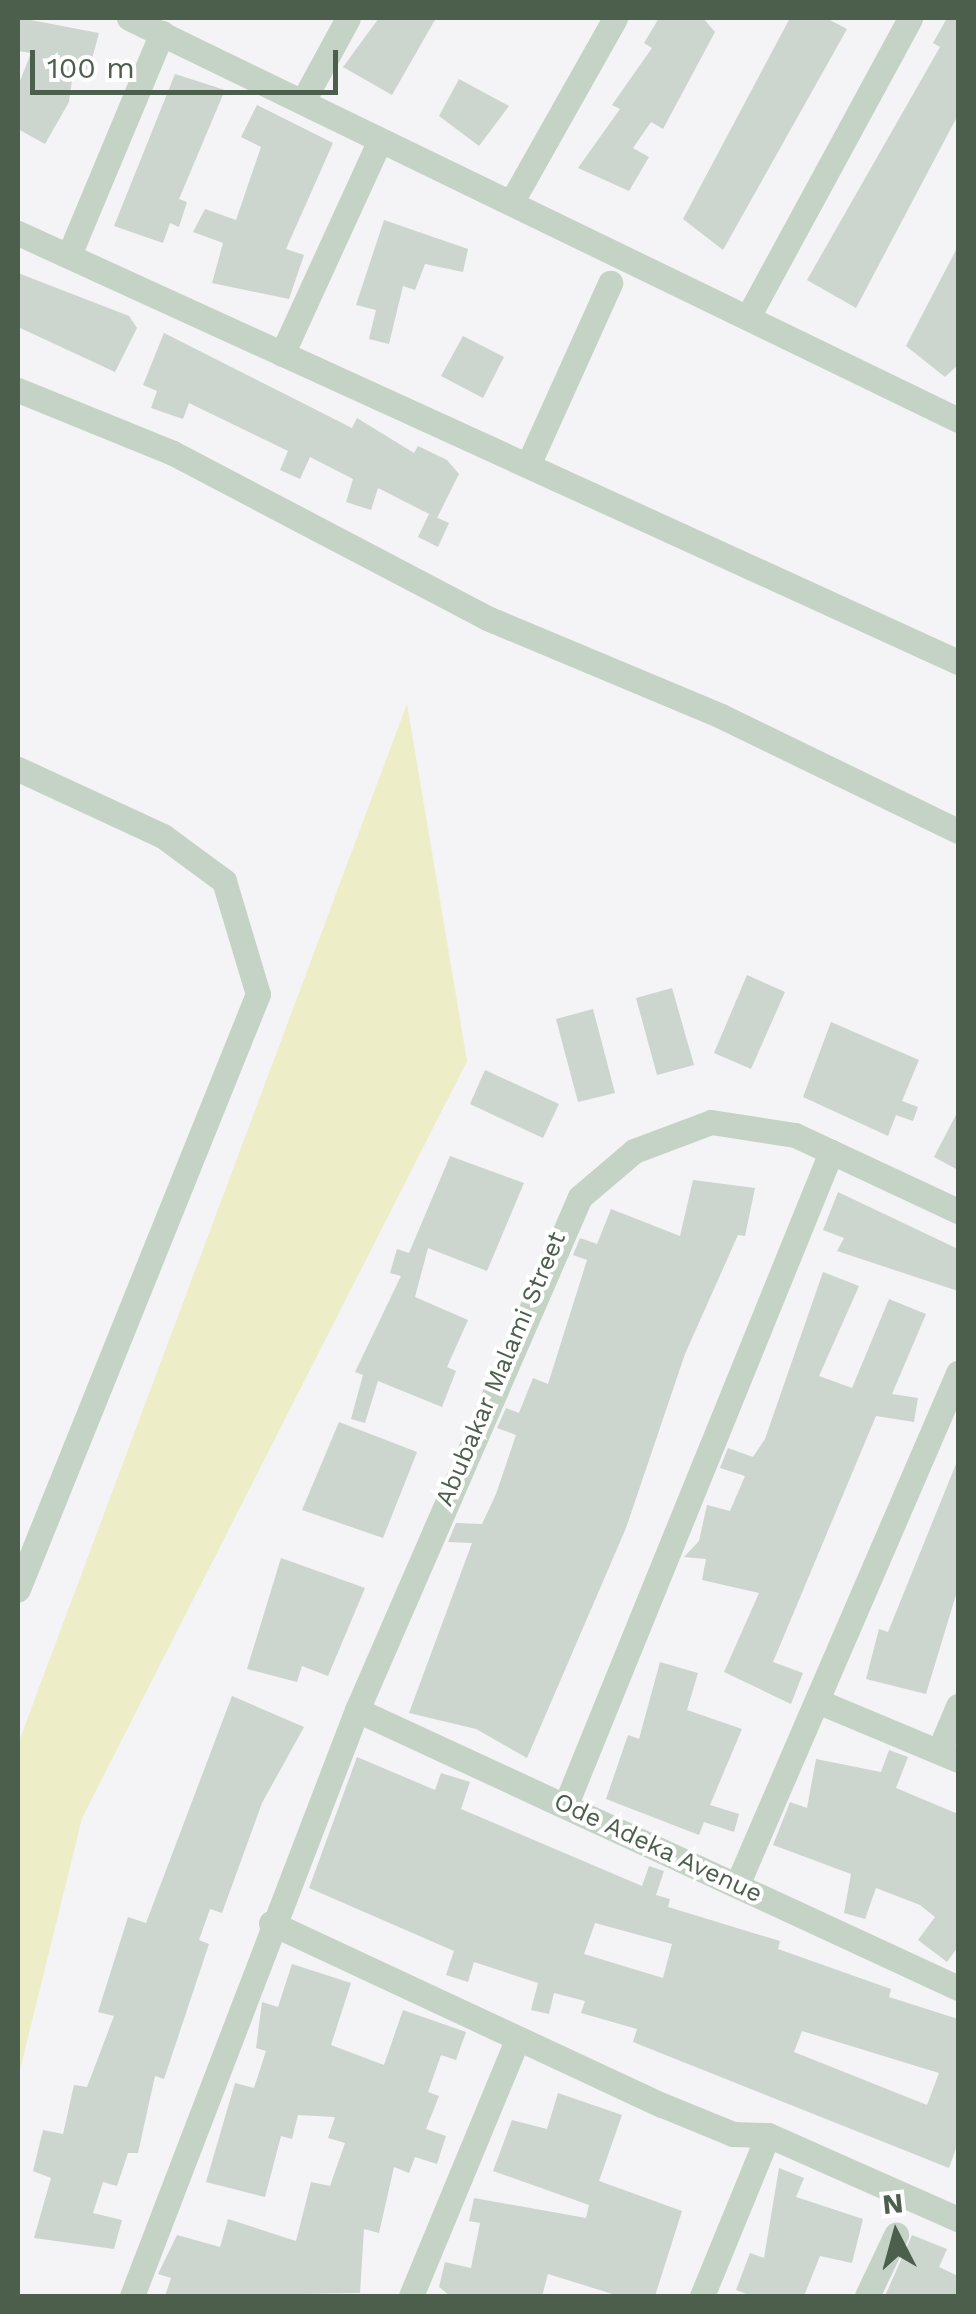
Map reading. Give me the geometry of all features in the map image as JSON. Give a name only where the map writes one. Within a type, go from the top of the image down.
[{"type":"street","points":[[128,18],[958,420]]},
{"type":"street","points":[[303,101],[348,18]]},
{"type":"street","points":[[512,201],[615,18]]},
{"type":"street","points":[[749,316],[910,18]]},
{"type":"street","points":[[69,256],[162,33]]},
{"type":"street","points":[[282,354],[380,140]]},
{"type":"street","points":[[18,233],[958,662]]},
{"type":"street","points":[[528,464],[610,282]]},
{"type":"street","points":[[18,390],[173,453],[487,618],[721,716],[958,832]]},
{"type":"street","points":[[18,769],[163,836],[224,881],[258,994],[18,1589]]},
{"type":"street","name":"Abubakar Malami Street","points":[[132,2296],[271,1923],[357,1710],[580,1196],[634,1151],[710,1122],[795,1135],[958,1211]]},
{"type":"street","points":[[566,1804],[832,1152]]},
{"type":"street","points":[[737,1886],[822,1703],[958,1373]]},
{"type":"street","points":[[822,1703],[949,1756],[958,1706]]},
{"type":"street","name":"Ode Adeka Avenue","points":[[357,1710],[958,1988]]},
{"type":"street","points":[[271,1923],[516,2042],[734,2134],[768,2135],[958,2219]]},
{"type":"street","points":[[411,2296],[516,2042]]},
{"type":"street","points":[[702,2296],[768,2135]]},
{"type":"street","points":[[867,2296],[896,2234]]},
{"type":"green space","points":[[407,704],[467,1061],[82,1818],[18,2078],[18,1744]]},
{"type":"building","points":[[20,18],[99,33],[89,70],[74,66],[69,102],[45,144],[18,129],[18,86],[31,53],[18,51]]},
{"type":"building","points":[[379,18],[436,18],[392,95],[343,67]]},
{"type":"building","points":[[659,18],[703,18],[715,32],[663,129],[651,122],[633,148],[649,157],[629,191],[578,168],[620,109],[612,105],[652,48],[644,43]]},
{"type":"building","points":[[790,18],[826,18],[847,29],[723,250],[683,219]]},
{"type":"building","points":[[947,18],[958,18],[958,115],[856,308],[807,280],[940,47],[933,43]]},
{"type":"building","points":[[175,74],[225,90],[179,199],[187,202],[179,227],[170,223],[163,243],[114,226]]},
{"type":"building","points":[[459,79],[509,106],[479,146],[439,116]]},
{"type":"building","points":[[257,105],[333,143],[286,249],[304,255],[289,299],[212,283],[223,243],[193,232],[205,209],[236,220],[261,147],[241,137]]},
{"type":"building","points":[[384,220],[468,249],[463,272],[425,264],[415,290],[403,286],[389,344],[369,339],[376,310],[356,305]]},
{"type":"building","points":[[958,246],[958,365],[945,377],[906,346]]},
{"type":"building","points":[[18,273],[129,316],[137,328],[115,372],[18,327]]},
{"type":"building","points":[[164,333],[352,428],[357,418],[414,453],[418,446],[447,460],[459,474],[437,518],[378,488],[371,510],[346,502],[353,479],[310,457],[300,479],[280,470],[288,451],[189,403],[183,419],[151,408],[157,391],[143,385]]},
{"type":"building","points":[[463,336],[504,357],[483,398],[441,376]]},
{"type":"building","points":[[429,514],[449,523],[438,547],[418,537]]},
{"type":"building","points":[[747,975],[785,992],[751,1069],[714,1053]]},
{"type":"building","points":[[672,988],[694,1065],[657,1075],[636,998]]},
{"type":"building","points":[[593,1009],[615,1093],[578,1102],[556,1019]]},
{"type":"building","points":[[831,1022],[919,1060],[902,1101],[918,1107],[913,1121],[896,1115],[888,1136],[803,1097]]},
{"type":"building","points":[[485,1070],[559,1104],[543,1138],[470,1104]]},
{"type":"building","points":[[958,1111],[958,1170],[934,1157]]},
{"type":"building","points":[[450,1156],[524,1183],[487,1271],[428,1248],[415,1297],[468,1320],[447,1367],[456,1371],[442,1407],[378,1381],[365,1423],[351,1419],[363,1375],[355,1372],[401,1276],[390,1273],[397,1249],[409,1253]]},
{"type":"building","points":[[693,1180],[755,1188],[745,1236],[738,1235],[685,1354],[626,1528],[527,1758],[476,1729],[409,1713],[472,1543],[448,1542],[456,1523],[482,1524],[496,1494],[516,1435],[497,1428],[506,1408],[519,1413],[533,1378],[548,1384],[587,1260],[573,1255],[580,1238],[597,1244],[611,1209],[680,1236]]},
{"type":"building","points":[[838,1192],[958,1249],[958,1291],[837,1251],[844,1238],[823,1230]]},
{"type":"building","points":[[823,1272],[859,1286],[819,1376],[852,1388],[889,1299],[926,1314],[892,1394],[918,1398],[914,1422],[876,1416],[773,1662],[803,1673],[791,1704],[724,1672],[759,1593],[702,1580],[706,1559],[684,1557],[699,1541],[707,1505],[730,1511],[745,1476],[720,1468],[728,1448],[753,1457],[765,1439]]},
{"type":"building","points":[[339,1422],[417,1452],[383,1538],[302,1510]]},
{"type":"building","points":[[958,1459],[958,1588],[926,1694],[866,1679],[879,1629],[888,1632]]},
{"type":"building","points":[[281,1558],[365,1588],[328,1676],[302,1666],[297,1682],[247,1669]]},
{"type":"building","points":[[660,1662],[698,1673],[687,1710],[742,1729],[710,1805],[739,1814],[734,1832],[704,1822],[699,1835],[606,1799],[628,1735],[639,1739]]},
{"type":"building","points":[[232,1696],[304,1727],[262,1803],[222,1913],[210,1909],[199,1940],[209,1944],[164,2079],[155,2076],[138,2153],[128,2153],[117,2186],[103,2182],[93,2213],[122,2220],[114,2249],[34,2238],[51,2178],[33,2171],[43,2130],[63,2134],[74,2085],[87,2087],[114,2016],[98,2012],[128,1917],[146,1923]]},
{"type":"building","points":[[889,1750],[908,1757],[896,1788],[958,1814],[958,1947],[947,1962],[918,1940],[935,1917],[920,1905],[876,1888],[865,1919],[844,1913],[851,1874],[773,1845],[790,1802],[807,1808],[816,1759],[881,1772]]},
{"type":"building","points":[[357,1757],[435,1790],[441,1773],[470,1782],[461,1809],[642,1886],[649,1866],[664,1871],[656,1895],[670,1899],[668,1907],[780,1941],[778,1949],[891,1989],[889,1997],[958,2019],[958,2143],[949,2168],[633,2042],[637,2029],[581,2013],[585,2001],[554,1993],[549,2014],[531,2010],[538,1983],[474,1962],[468,1982],[446,1975],[454,1951],[309,1888]],"holes":[[[595,1923],[672,1944],[663,1978],[584,1954]],[[802,2031],[939,2073],[927,2105],[794,2052]]]},
{"type":"building","points":[[292,1964],[351,1983],[331,2045],[384,2065],[403,2010],[466,2032],[456,2060],[441,2055],[428,2092],[439,2096],[426,2129],[446,2136],[437,2164],[415,2157],[409,2173],[394,2167],[379,2233],[364,2229],[360,2293],[165,2296],[171,2278],[158,2274],[177,2235],[220,2247],[228,2219],[296,2241],[311,2182],[330,2186],[345,2143],[328,2138],[335,2117],[298,2115],[292,2139],[281,2136],[265,2197],[206,2182],[235,2083],[254,2088],[266,2051],[256,2048],[262,2002],[278,2007]]},
{"type":"building","points":[[558,2093],[622,2115],[599,2181],[682,2211],[655,2296],[619,2296],[548,2274],[542,2296],[450,2296],[439,2287],[445,2262],[471,2268],[480,2223],[469,2221],[474,2198],[586,2218],[589,2205],[493,2171],[512,2120],[547,2129]]},
{"type":"building","points":[[779,2168],[804,2178],[796,2197],[863,2219],[852,2263],[820,2256],[804,2296],[752,2296],[736,2290],[750,2253],[764,2258]]},
{"type":"building","points":[[912,2235],[947,2249],[939,2267],[958,2276],[958,2296],[885,2296]]}]
